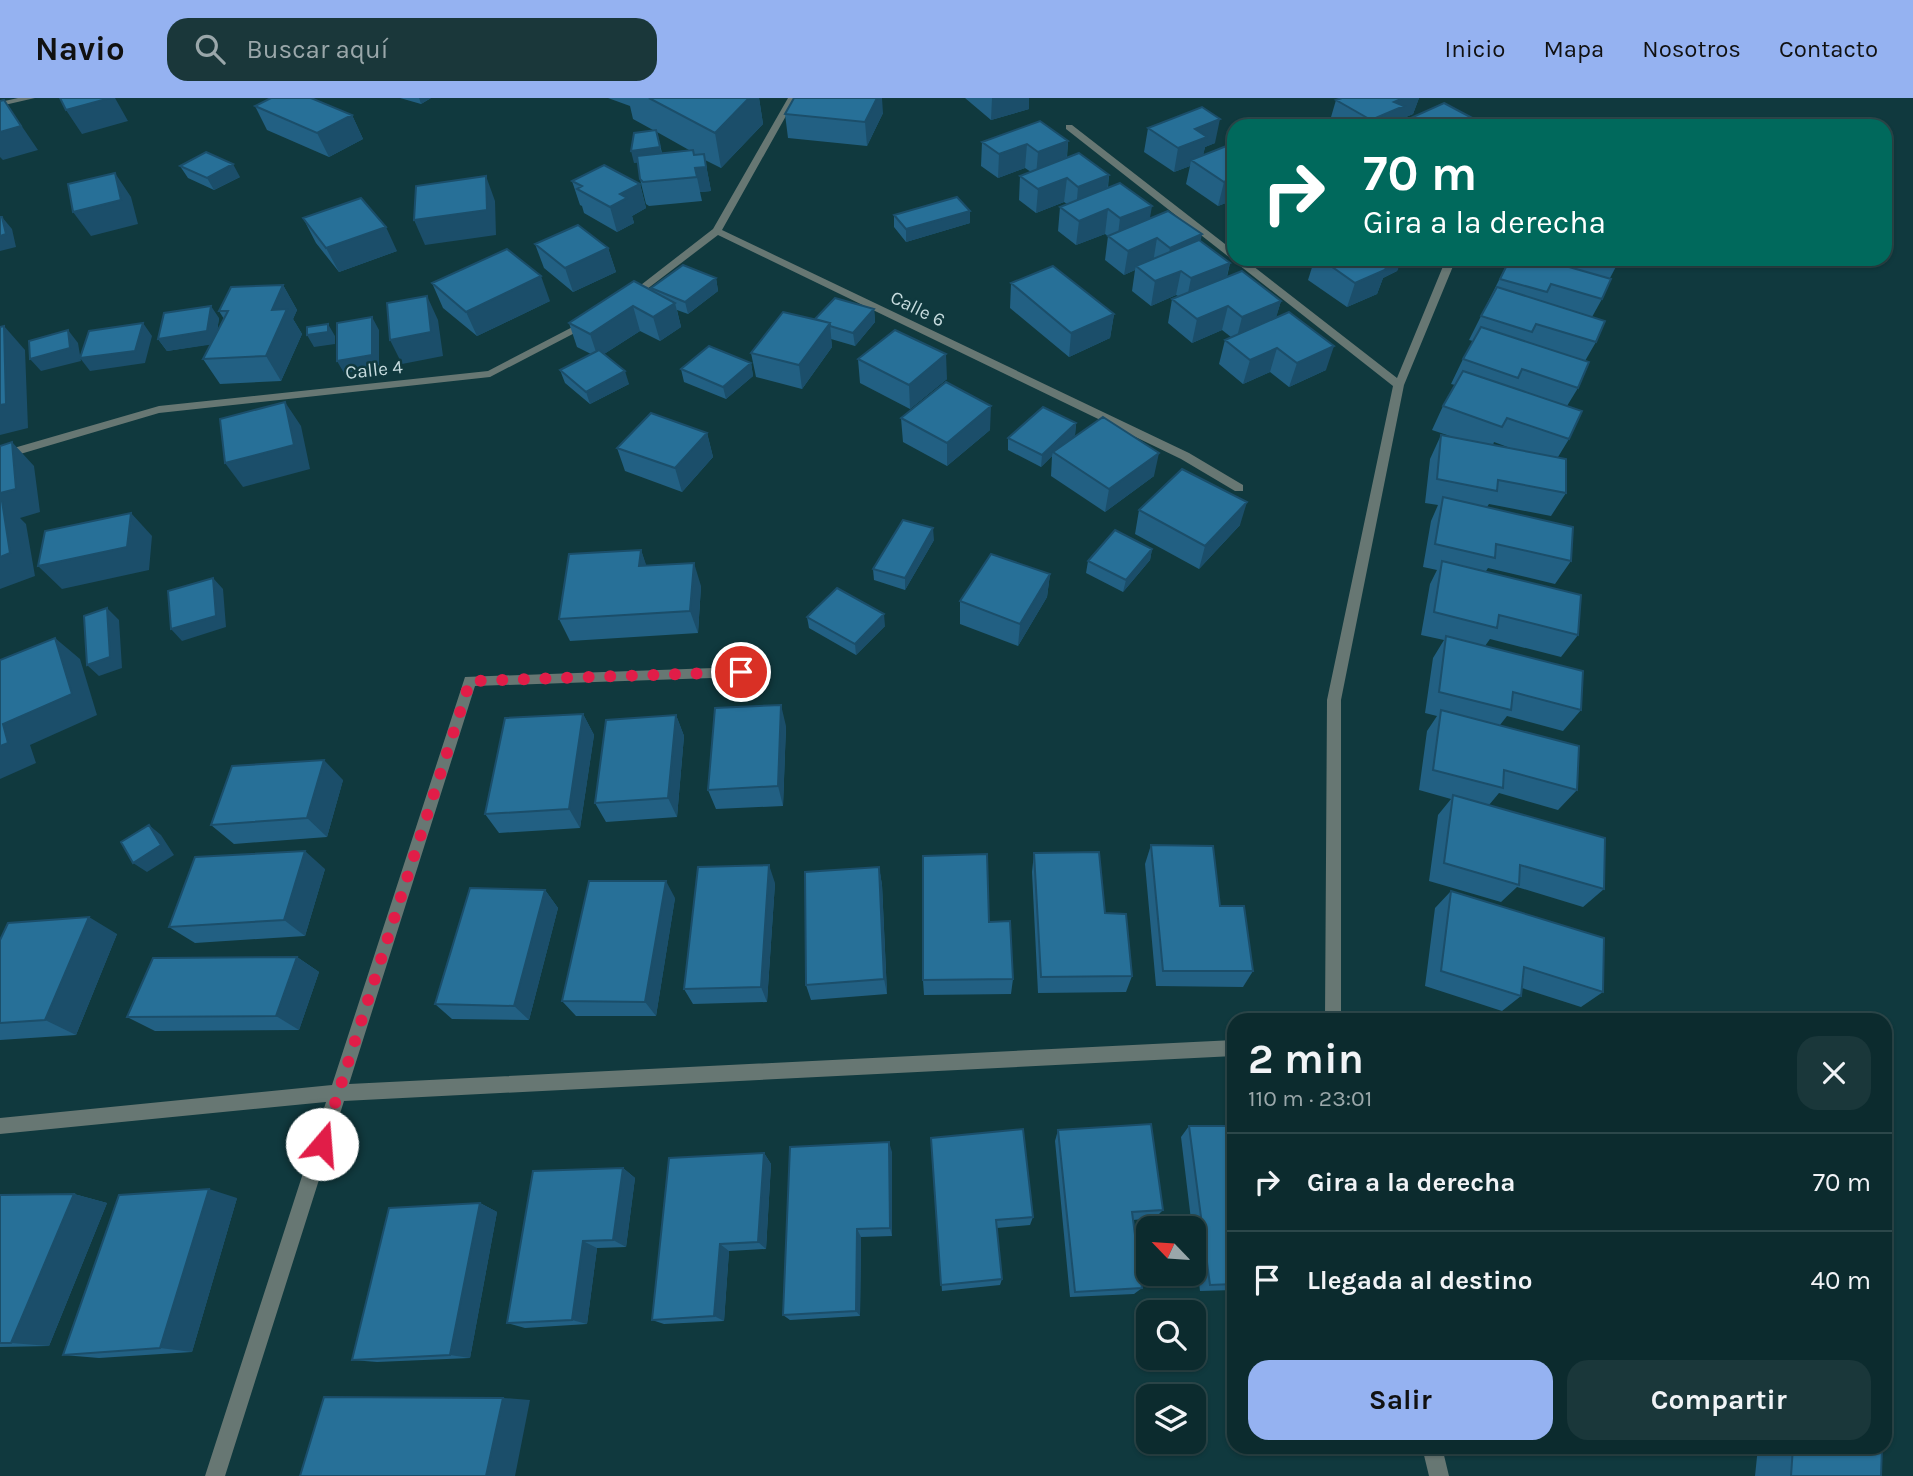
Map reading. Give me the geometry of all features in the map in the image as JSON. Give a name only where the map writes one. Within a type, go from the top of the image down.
[{"type":"street","points":[[0,104],[31,98]]},
{"type":"street","points":[[624,303],[717,231],[792,98]]},
{"type":"street","points":[[1069,127],[1227,250]]},
{"type":"street","name":"Calle 6","points":[[717,231],[1185,456],[1239,488]]},
{"type":"street","points":[[1247,266],[1399,385]]},
{"type":"street","points":[[1333,1013],[1334,700],[1399,385],[1448,266]]},
{"type":"street","name":"Calle 4","points":[[0,456],[159,410],[490,374],[602,314]]},
{"type":"street","points":[[215,1476],[470,681],[741,672]]},
{"type":"street","points":[[0,1126],[338,1093],[1227,1048]]},
{"type":"street","points":[[1434,1454],[1439,1476]]},
{"type":"building","points":[[60,98],[110,98],[66,110]]},
{"type":"building","points":[[271,98],[311,98],[352,115],[317,133],[255,106]]},
{"type":"building","points":[[649,98],[749,98],[715,133]]},
{"type":"building","points":[[794,98],[877,98],[865,122],[785,114]]},
{"type":"building","points":[[1403,98],[1394,102],[1404,106],[1369,119],[1336,100]]},
{"type":"building","points":[[4,100],[21,126],[0,132],[0,101]]},
{"type":"building","points":[[1444,103],[1474,119],[1409,119]]},
{"type":"building","points":[[1202,107],[1220,119],[1195,129],[1207,137],[1178,148],[1148,128]]},
{"type":"building","points":[[1040,121],[1068,141],[1038,152],[1027,144],[999,154],[982,142]]},
{"type":"building","points":[[656,130],[660,147],[631,151],[634,133]]},
{"type":"building","points":[[1227,146],[1227,180],[1224,182],[1191,160]]},
{"type":"building","points":[[693,150],[694,155],[704,154],[706,167],[695,168],[697,177],[643,182],[640,179],[637,156]]},
{"type":"building","points":[[206,152],[233,164],[207,178],[180,166]]},
{"type":"building","points":[[1079,153],[1109,175],[1078,187],[1067,178],[1038,189],[1020,176]]},
{"type":"building","points":[[604,165],[640,184],[620,194],[627,198],[610,207],[577,189],[582,186],[572,181]]},
{"type":"building","points":[[115,173],[121,200],[73,212],[68,184]]},
{"type":"building","points":[[486,176],[487,210],[414,220],[416,186]]},
{"type":"building","points":[[1120,183],[1152,206],[1120,218],[1108,209],[1079,221],[1060,207]]},
{"type":"building","points":[[957,197],[970,211],[906,229],[894,215]]},
{"type":"building","points":[[361,198],[386,227],[326,248],[303,218]]},
{"type":"building","points":[[1168,211],[1202,234],[1170,248],[1157,238],[1128,251],[1108,236]]},
{"type":"building","points":[[0,217],[6,234],[0,236]]},
{"type":"building","points":[[578,225],[608,248],[565,268],[535,244]]},
{"type":"building","points":[[1199,240],[1227,261],[1227,264],[1191,278],[1181,271],[1155,281],[1136,266]]},
{"type":"building","points":[[507,249],[541,276],[466,312],[432,283]]},
{"type":"building","points":[[683,265],[716,278],[685,302],[651,288]]},
{"type":"building","points":[[1053,266],[1114,314],[1071,333],[1011,283]]},
{"type":"building","points":[[1331,266],[1382,266],[1387,269],[1355,283]]},
{"type":"building","points":[[1506,266],[1566,266],[1611,279],[1602,299],[1551,284],[1547,292],[1500,279]]},
{"type":"building","points":[[1242,271],[1281,301],[1242,317],[1228,306],[1197,319],[1172,299]]},
{"type":"building","points":[[634,281],[675,303],[653,317],[633,306],[590,334],[569,323]]},
{"type":"building","points":[[283,285],[272,310],[287,309],[266,356],[203,359],[228,311],[219,311],[231,287]]},
{"type":"building","points":[[1497,287],[1605,321],[1596,342],[1536,324],[1532,332],[1481,316]]},
{"type":"building","points":[[427,296],[431,332],[390,340],[387,303]]},
{"type":"building","points":[[835,298],[874,309],[853,333],[815,319]]},
{"type":"building","points":[[211,306],[207,331],[158,339],[164,313]]},
{"type":"building","points":[[783,312],[830,323],[799,365],[751,353]]},
{"type":"building","points":[[1289,312],[1334,346],[1297,363],[1277,348],[1250,360],[1225,340]]},
{"type":"building","points":[[372,317],[372,355],[337,361],[337,323]]},
{"type":"building","points":[[143,323],[135,351],[80,358],[89,331]]},
{"type":"building","points":[[328,324],[328,332],[307,335],[307,327]]},
{"type":"building","points":[[4,326],[6,404],[0,405],[0,327]]},
{"type":"building","points":[[1481,327],[1589,362],[1578,388],[1522,369],[1518,378],[1463,359]]},
{"type":"building","points":[[68,330],[70,348],[30,359],[29,341]]},
{"type":"building","points":[[895,330],[946,354],[909,385],[858,359]]},
{"type":"building","points":[[709,346],[751,363],[723,387],[681,369]]},
{"type":"building","points":[[599,350],[625,371],[586,392],[560,370]]},
{"type":"building","points":[[1463,371],[1582,411],[1569,439],[1507,418],[1502,427],[1443,406]]},
{"type":"building","points":[[946,382],[991,406],[947,443],[901,418]]},
{"type":"building","points":[[285,402],[294,445],[225,463],[220,419]]},
{"type":"building","points":[[1043,407],[1076,423],[1042,455],[1008,438]]},
{"type":"building","points":[[651,413],[707,433],[675,468],[617,448]]},
{"type":"building","points":[[1103,417],[1159,453],[1109,489],[1053,452]]},
{"type":"building","points":[[1441,435],[1566,459],[1566,493],[1498,480],[1497,491],[1437,479]]},
{"type":"building","points":[[12,442],[16,489],[0,493],[0,446]]},
{"type":"building","points":[[1182,469],[1247,502],[1205,546],[1139,510]]},
{"type":"building","points":[[1443,497],[1573,527],[1571,561],[1496,544],[1495,558],[1435,544]]},
{"type":"building","points":[[0,501],[10,553],[0,557]]},
{"type":"building","points":[[131,513],[127,547],[38,566],[45,531]]},
{"type":"building","points":[[903,520],[933,528],[905,578],[873,569]]},
{"type":"building","points":[[1115,530],[1152,549],[1126,580],[1088,561]]},
{"type":"building","points":[[641,550],[639,566],[694,563],[690,611],[559,619],[569,554]]},
{"type":"building","points":[[991,554],[1050,574],[1020,624],[960,601]]},
{"type":"building","points":[[1442,561],[1581,595],[1578,635],[1499,615],[1497,628],[1434,612]]},
{"type":"building","points":[[213,578],[216,616],[171,629],[168,591]]},
{"type":"building","points":[[837,588],[884,614],[855,644],[807,617]]},
{"type":"building","points":[[107,608],[110,657],[87,665],[84,616]]},
{"type":"building","points":[[1446,636],[1583,671],[1581,710],[1513,692],[1511,710],[1439,692]]},
{"type":"building","points":[[55,638],[72,694],[3,724],[8,743],[0,746],[0,660]]},
{"type":"building","points":[[781,705],[778,786],[708,790],[715,708]]},
{"type":"building","points":[[1441,710],[1579,746],[1577,790],[1504,770],[1503,788],[1433,770]]},
{"type":"building","points":[[583,714],[569,809],[485,814],[505,718]]},
{"type":"building","points":[[676,715],[668,798],[595,803],[606,720]]},
{"type":"building","points":[[324,760],[307,818],[211,825],[232,766]]},
{"type":"building","points":[[1453,795],[1605,838],[1604,889],[1520,865],[1519,885],[1444,863]]},
{"type":"building","points":[[149,825],[161,845],[133,863],[121,842]]},
{"type":"building","points":[[1151,845],[1213,846],[1220,906],[1244,906],[1253,971],[1163,971]]},
{"type":"building","points":[[305,851],[284,920],[169,927],[195,857]]},
{"type":"building","points":[[1099,852],[1105,913],[1126,914],[1132,976],[1041,977],[1034,853]]},
{"type":"building","points":[[987,854],[989,922],[1010,921],[1013,979],[923,980],[923,856]]},
{"type":"building","points":[[769,865],[761,987],[684,989],[698,867]]},
{"type":"building","points":[[879,867],[884,979],[806,985],[805,872]]},
{"type":"building","points":[[589,881],[666,881],[645,1002],[562,1001]]},
{"type":"building","points":[[470,888],[545,890],[514,1006],[435,1004]]},
{"type":"building","points":[[1451,891],[1604,938],[1603,992],[1524,967],[1521,996],[1441,971]]},
{"type":"building","points":[[89,917],[45,1020],[0,1023],[0,940],[8,923]]},
{"type":"building","points":[[297,957],[276,1016],[127,1017],[153,958]]},
{"type":"building","points":[[1151,1124],[1163,1210],[1132,1212],[1136,1242],[1136,1286],[1142,1288],[1075,1292],[1058,1130]]},
{"type":"building","points":[[1189,1126],[1227,1126],[1227,1284],[1210,1285],[1206,1255],[1206,1216],[1201,1216]]},
{"type":"building","points":[[1023,1129],[1033,1217],[996,1220],[1002,1279],[941,1285],[931,1138]]},
{"type":"building","points":[[889,1142],[890,1228],[857,1229],[856,1311],[783,1315],[790,1147]]},
{"type":"building","points":[[764,1153],[758,1242],[720,1244],[714,1316],[652,1320],[669,1158]]},
{"type":"building","points":[[623,1168],[613,1240],[583,1241],[572,1320],[507,1323],[533,1171]]},
{"type":"building","points":[[209,1189],[160,1348],[63,1355],[119,1195]]},
{"type":"building","points":[[74,1194],[11,1343],[0,1343],[0,1195]]},
{"type":"building","points":[[480,1203],[450,1355],[352,1360],[389,1208]]},
{"type":"building","points":[[324,1397],[503,1398],[486,1476],[300,1476]]},
{"type":"building","points":[[1793,1454],[1882,1454],[1881,1476],[1791,1476]]},
{"type":"route","points":[[322,1144],[470,681],[741,672]]}]
